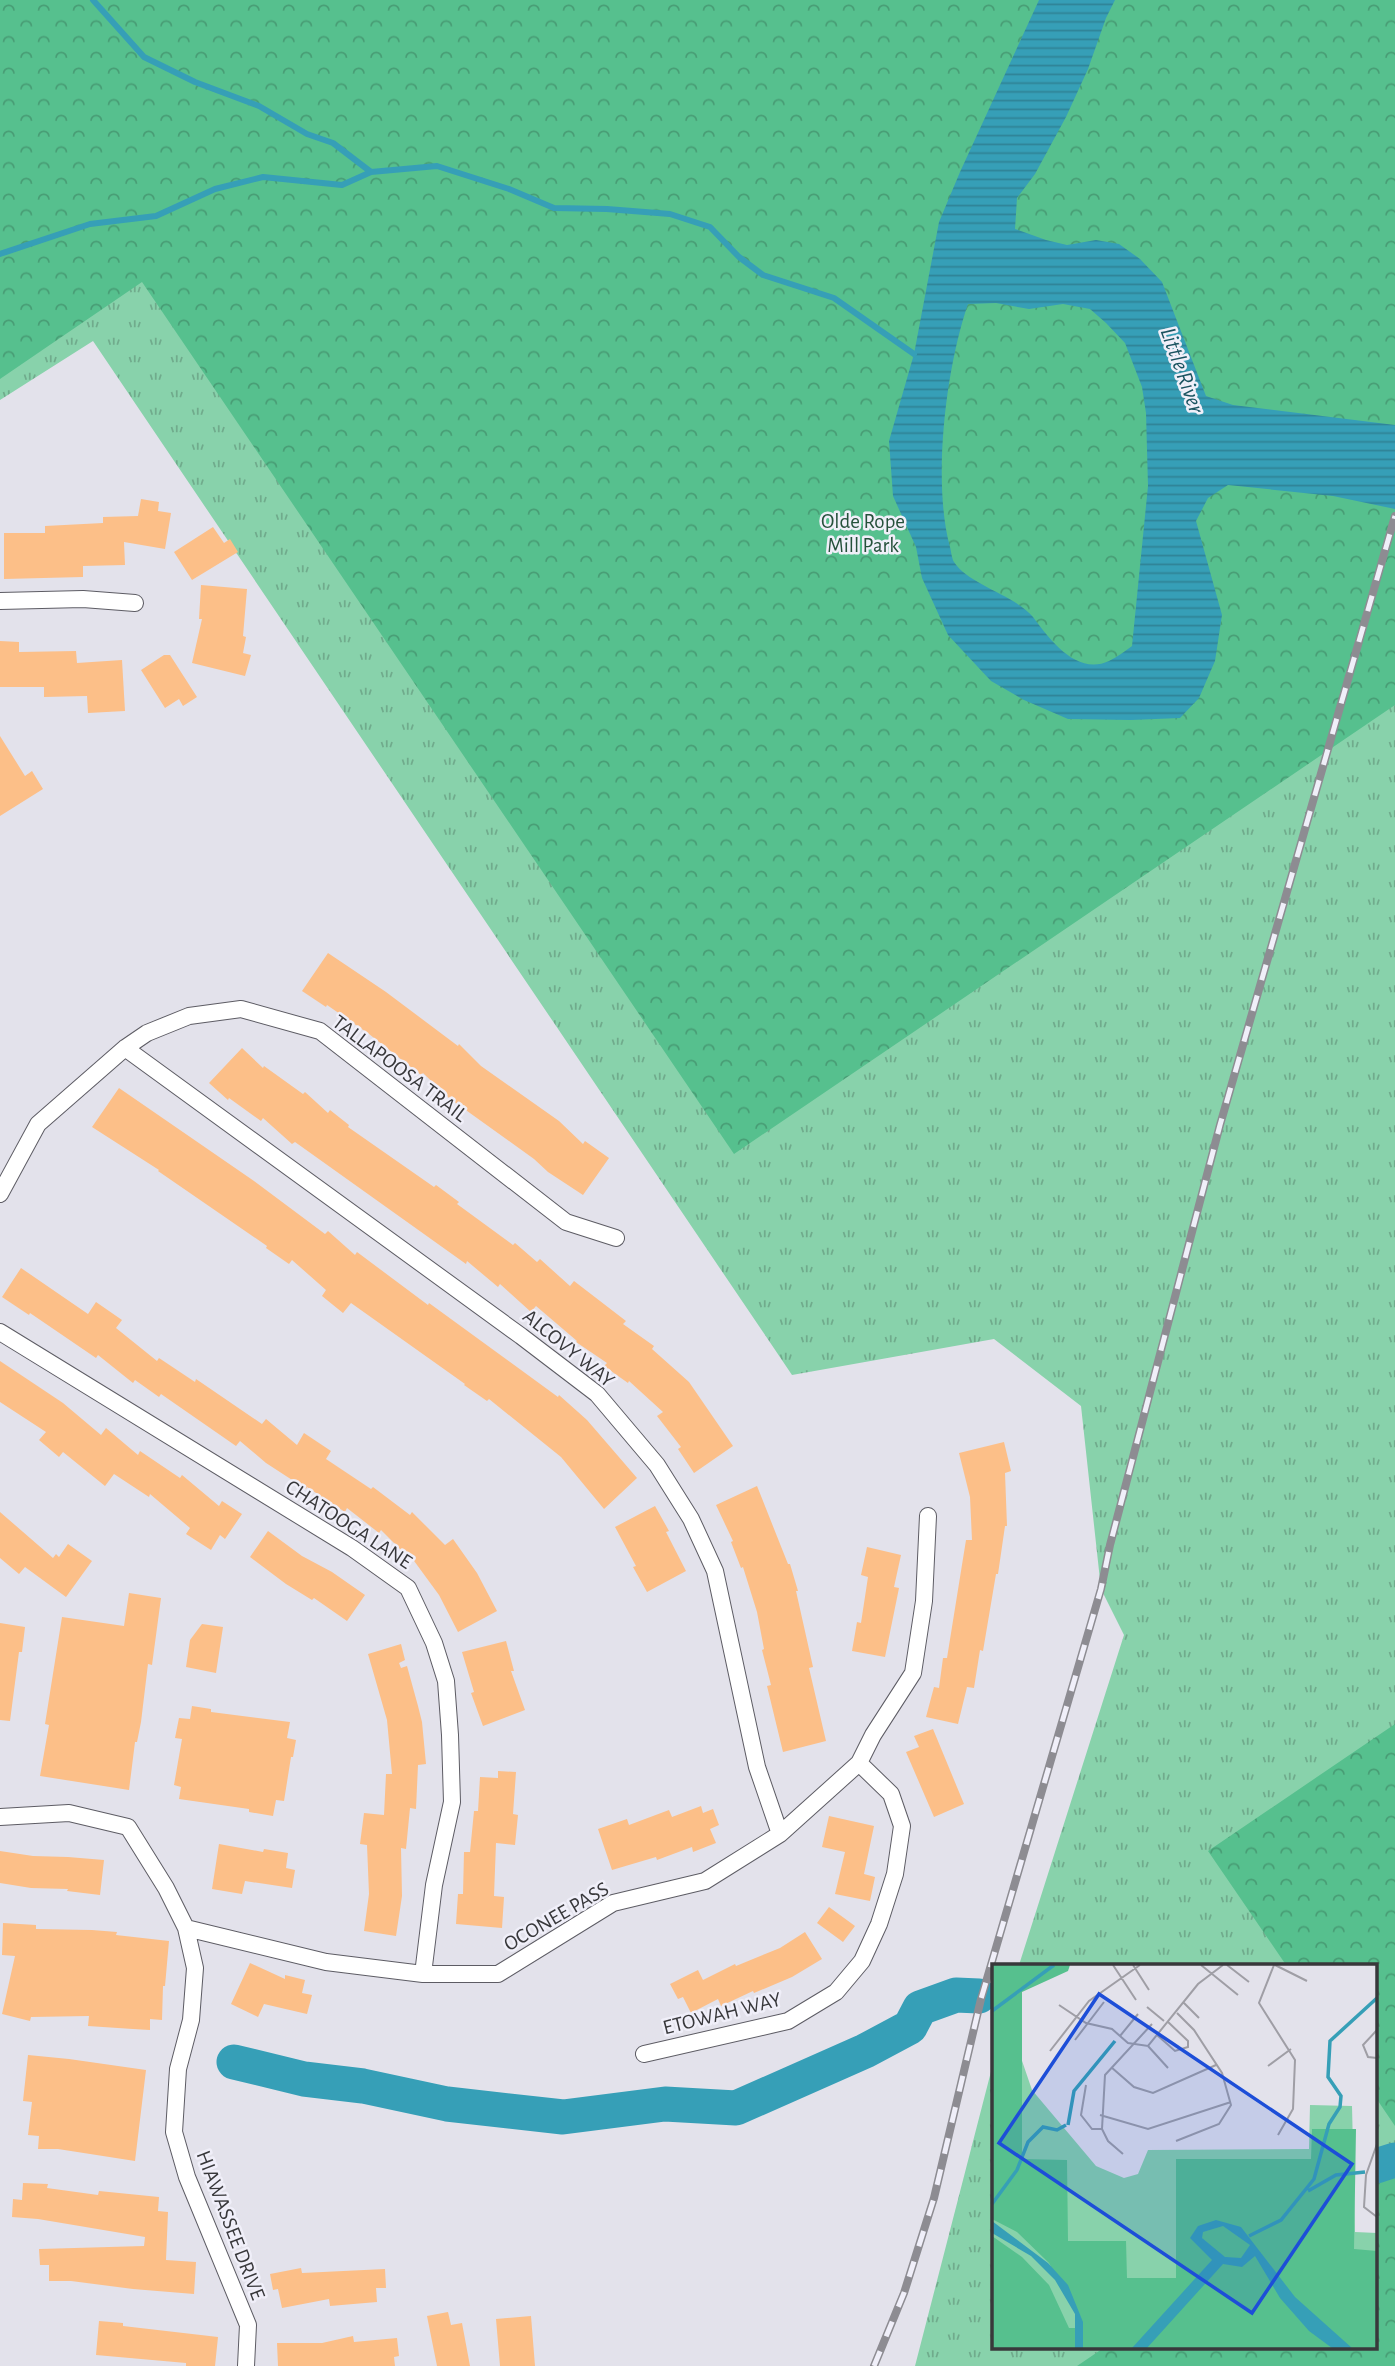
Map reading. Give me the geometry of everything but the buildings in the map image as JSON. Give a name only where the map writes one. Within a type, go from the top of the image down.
[{"type":"street","points":[[0,601],[83,599],[135,603]]},
{"type":"street","name":"TALLAPOOSA TRAIL","points":[[0,1194],[38,1124],[125,1048],[147,1033],[188,1016],[241,1009],[320,1031],[566,1222],[616,1238]]},
{"type":"street","name":"ALCOVY WAY","points":[[125,1048],[597,1394],[648,1455],[691,1519],[715,1571],[757,1767],[780,1834]]},
{"type":"street","name":"CHATOOGA LANE","points":[[0,1332],[352,1548],[408,1588],[434,1643],[446,1681],[451,1748],[452,1801],[434,1885],[423,1974]]},
{"type":"street","name":"OCONEE PASS","points":[[186,1928],[326,1962],[423,1974],[498,1974],[613,1903],[705,1881],[780,1834],[859,1763],[873,1735],[913,1673],[924,1601],[928,1516]]},
{"type":"street","name":"ETOWAH WAY","points":[[644,2054],[788,2021],[836,1992],[862,1961],[879,1924],[895,1874],[902,1826],[891,1794],[859,1763]]},
{"type":"street","name":"HIAWASSEE DRIVE","points":[[0,1817],[69,1813],[128,1827],[148,1857],[186,1928],[195,1968],[191,2020],[178,2069],[174,2132],[187,2177],[248,2325],[246,2366]]},
{"type":"green space","name":"Olde Rope Mill Park","points":[[0,0],[1395,0],[1395,2366],[915,2366],[992,2068],[992,2348],[1378,2348],[1378,1964],[1019,1964],[1124,1635],[1101,1589],[1081,1406],[994,1339],[792,1375],[93,341],[0,400]]},
{"type":"green space","name":"Olde Rope Mill Park","points":[[0,0],[1395,0],[1395,705],[734,1154],[142,282],[0,379]]},
{"type":"green space","points":[[1395,1724],[1395,2126],[1378,2101],[1378,1964],[1285,1964],[1208,1851]]},
{"type":"green space","points":[[1395,2149],[1395,2366],[1077,2366],[1104,2348],[1378,2348],[1378,2161]]},
{"type":"water","name":"Little River","points":[[1039,0],[1115,0],[1066,117],[1035,174],[1017,198],[1015,229],[1067,245],[1096,240],[1119,244],[1140,259],[1162,282],[1206,396],[1233,405],[1395,425],[1395,509],[1333,496],[1228,485],[1208,498],[1196,521],[1222,615],[1215,661],[1199,698],[1180,718],[1068,719],[1024,700],[991,681],[948,635],[922,578],[916,547],[893,496],[889,441],[914,354],[939,222]],"holes":[[[996,303],[1029,309],[1063,304],[1090,309],[1125,343],[1142,387],[1146,413],[1148,486],[1132,646],[1109,661],[1097,664],[1075,660],[1056,645],[1025,609],[961,570],[953,559],[945,520],[942,490],[944,425],[953,359],[968,304]]]},
{"type":"waterway","points":[[93,0],[144,57],[195,82],[259,106],[307,134],[333,143],[371,172]]},
{"type":"waterway","points":[[0,254],[90,224],[156,216],[215,189],[263,177],[342,185],[371,172],[437,166],[509,189],[554,208],[670,214],[710,227],[739,257],[763,275],[834,298],[914,354]]},
{"type":"waterway","points":[[234,2062],[304,2079],[363,2086],[447,2104],[563,2117],[665,2104],[736,2108],[865,2051],[910,2027],[920,2008],[956,1995],[979,1996]]},
{"type":"waterway","points":[[1378,2165],[1395,2160]]},
{"type":"railway","points":[[874,2366],[904,2293],[934,2198],[981,1999],[1101,1589],[1110,1545],[1220,1125],[1395,516]]}]
